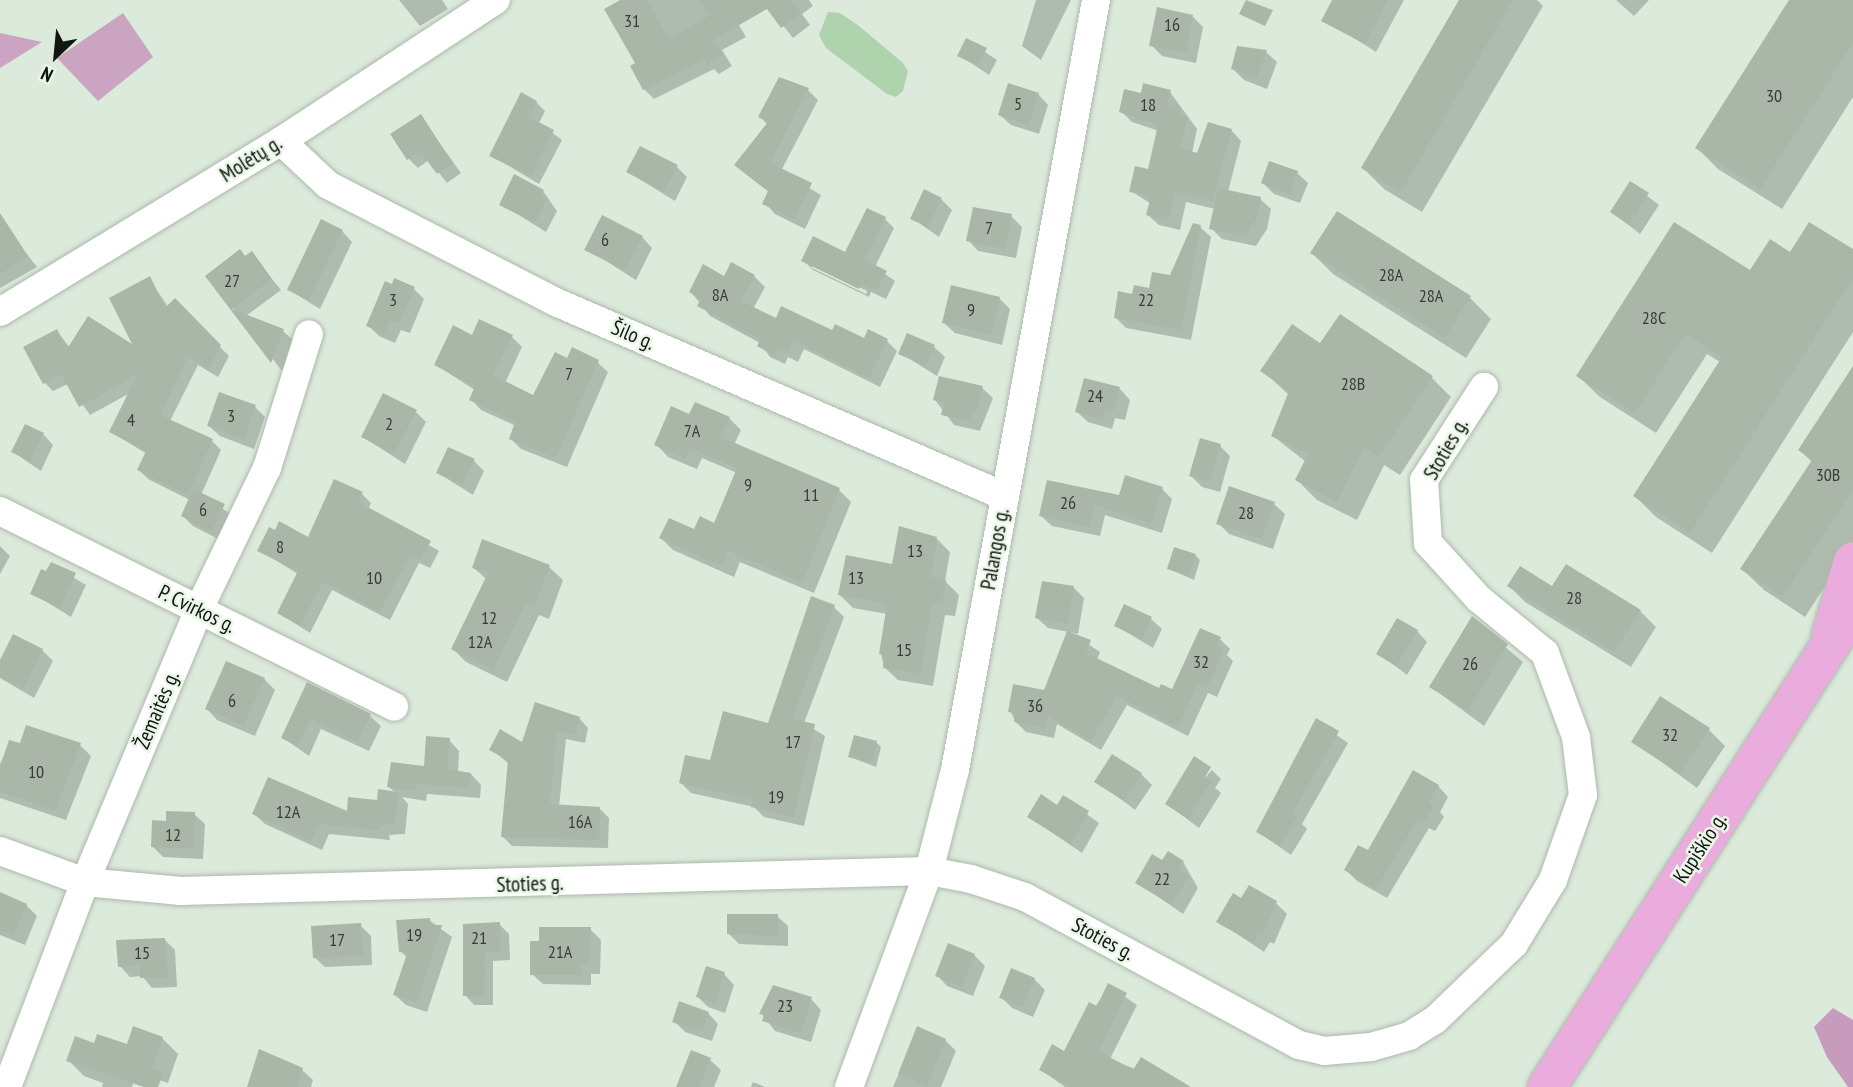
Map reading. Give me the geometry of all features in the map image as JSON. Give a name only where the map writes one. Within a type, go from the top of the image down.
[{"type":"highway","points":[[1825,653],[1853,561]]},
{"type":"highway","name":"Kupiškio g.","points":[[1547,1087],[1853,609]]},
{"type":"street","name":"Molėtų g.","points":[[0,312],[281,141],[496,0]]},
{"type":"street","name":"Palangos g.","points":[[849,1087],[929,871],[955,770],[1097,0]]},
{"type":"street","name":"Šilo g.","points":[[281,141],[328,185],[558,303],[1005,496]]},
{"type":"street","name":"Žemaitės g.","points":[[7,1087],[85,883],[199,610],[267,468],[309,334]]},
{"type":"street","name":"Stoties g.","points":[[0,851],[85,883],[181,891],[929,871],[971,879],[1025,897],[1299,1045],[1324,1051],[1371,1048],[1409,1036],[1435,1020],[1514,944],[1553,880],[1583,795],[1576,737],[1545,653],[1479,598],[1428,543],[1424,481],[1484,387]]},
{"type":"street","name":"P. Cvirkos g.","points":[[0,512],[394,706]]},
{"type":"shaded area","points":[[828,12],[840,13],[903,63],[908,71],[903,91],[896,97],[887,94],[826,48],[819,35]]},
{"type":"shaded area","points":[[123,13],[153,57],[98,101],[57,58]]},
{"type":"shaded area","points":[[0,33],[42,42],[0,68]]},
{"type":"shaded area","points":[[1833,1008],[1853,1020],[1853,1087],[1848,1087],[1827,1057],[1814,1027]]},
{"type":"building","points":[[620,0],[647,0],[669,39],[709,16],[700,0],[791,0],[801,14],[781,28],[767,9],[713,40],[723,55],[707,65],[704,59],[643,90],[630,66],[635,63],[604,9]]},
{"type":"building","points":[[1246,0],[1273,10],[1265,26],[1239,14]]},
{"type":"building","points":[[1332,0],[1388,0],[1365,44],[1321,21]]},
{"type":"building","points":[[1459,0],[1513,0],[1401,192],[1361,168]]},
{"type":"building","points":[[1789,0],[1853,0],[1853,43],[1760,189],[1695,148]]},
{"type":"building","points":[[1157,7],[1193,15],[1186,53],[1149,46]]},
{"type":"building","points":[[966,38],[987,48],[978,66],[957,56]]},
{"type":"building","points":[[1237,46],[1267,50],[1256,79],[1231,69]]},
{"type":"building","points":[[779,77],[809,88],[770,163],[812,183],[794,219],[762,204],[768,191],[734,165],[768,122],[758,117]]},
{"type":"building","points":[[1008,83],[1039,93],[1029,125],[998,115]]},
{"type":"building","points":[[1143,83],[1171,90],[1167,104],[1181,107],[1180,115],[1188,117],[1181,148],[1197,153],[1208,122],[1232,129],[1213,201],[1175,192],[1169,220],[1146,215],[1151,196],[1129,192],[1135,166],[1148,169],[1158,125],[1119,112],[1124,89],[1141,93]]},
{"type":"building","points":[[521,92],[537,101],[529,117],[554,130],[531,176],[489,156]]},
{"type":"building","points":[[421,114],[453,164],[437,174],[420,151],[407,160],[390,134]]},
{"type":"building","points":[[640,146],[678,165],[664,192],[626,172]]},
{"type":"building","points":[[1269,161],[1298,171],[1290,194],[1261,183]]},
{"type":"building","points":[[514,174],[544,190],[541,196],[547,199],[535,223],[499,205]]},
{"type":"building","points":[[1630,181],[1649,193],[1629,225],[1610,212]]},
{"type":"building","points":[[1218,188],[1261,197],[1257,218],[1245,237],[1209,229]]},
{"type":"building","points":[[924,189],[942,198],[928,227],[910,219]]},
{"type":"building","points":[[973,207],[1012,214],[1005,249],[966,241]]},
{"type":"building","points":[[867,208],[886,217],[865,260],[887,271],[876,291],[861,284],[859,289],[801,261],[813,236],[845,252]]},
{"type":"building","points":[[1337,211],[1471,296],[1445,338],[1310,253]]},
{"type":"building","points":[[0,213],[28,256],[0,274]]},
{"type":"building","points":[[602,215],[643,236],[625,270],[584,250]]},
{"type":"building","points":[[321,219],[343,230],[309,300],[287,290]]},
{"type":"building","points":[[1674,222],[1750,270],[1770,239],[1790,252],[1809,222],[1853,249],[1853,278],[1690,533],[1633,496],[1722,357],[1685,334],[1635,413],[1576,376]]},
{"type":"building","points":[[1193,223],[1201,225],[1181,330],[1114,318],[1118,291],[1132,294],[1134,285],[1149,288],[1152,272],[1170,275]]},
{"type":"building","points":[[240,249],[245,256],[252,251],[272,279],[232,309],[284,329],[271,363],[205,276]]},
{"type":"building","points":[[731,262],[755,275],[741,301],[776,318],[781,306],[832,330],[835,324],[864,338],[868,329],[888,339],[869,378],[793,340],[787,353],[777,348],[774,355],[757,346],[760,340],[753,335],[697,306],[701,299],[689,292],[703,264],[724,276]]},
{"type":"building","points":[[150,276],[165,308],[175,298],[221,345],[209,369],[188,357],[160,415],[213,439],[188,495],[137,470],[146,451],[109,432],[137,375],[79,407],[61,374],[43,384],[23,347],[57,329],[67,349],[88,316],[132,344],[109,298]]},
{"type":"building","points":[[394,278],[415,287],[399,324],[390,320],[384,334],[366,326],[385,281],[392,284]]},
{"type":"building","points":[[951,285],[1000,297],[991,335],[942,323]]},
{"type":"building","points":[[1340,314],[1433,376],[1379,457],[1364,447],[1337,502],[1295,480],[1308,454],[1271,436],[1289,391],[1260,371],[1292,324],[1320,343]]},
{"type":"building","points":[[479,319],[513,335],[493,375],[533,395],[555,352],[567,358],[572,347],[599,360],[556,458],[509,439],[515,422],[469,400],[475,386],[434,365],[453,325],[472,335]]},
{"type":"building","points":[[907,333],[935,345],[926,366],[898,354]]},
{"type":"building","points":[[1853,366],[1853,490],[1783,597],[1740,569],[1812,460],[1798,450]]},
{"type":"building","points":[[939,376],[983,386],[977,411],[972,410],[969,421],[941,415],[944,403],[933,400]]},
{"type":"building","points":[[1084,378],[1120,387],[1114,411],[1105,408],[1102,419],[1075,412]]},
{"type":"building","points":[[219,392],[256,405],[244,439],[207,426]]},
{"type":"building","points":[[383,393],[417,410],[394,454],[361,437]]},
{"type":"building","points":[[695,402],[730,417],[721,437],[840,488],[802,583],[728,551],[722,566],[659,538],[669,518],[694,529],[700,516],[714,523],[737,468],[690,448],[685,459],[654,445],[671,406],[689,414]]},
{"type":"building","points":[[25,424],[44,433],[30,461],[11,452]]},
{"type":"building","points":[[1200,438],[1221,444],[1210,482],[1189,476]]},
{"type":"building","points":[[448,447],[475,459],[462,485],[436,473]]},
{"type":"building","points":[[1125,475],[1163,487],[1151,523],[1094,505],[1090,527],[1039,516],[1047,480],[1119,495]]},
{"type":"building","points":[[334,479],[363,492],[358,502],[431,541],[420,560],[410,555],[380,612],[323,582],[300,626],[277,613],[298,571],[257,551],[269,527],[275,530],[279,521],[308,537]]},
{"type":"building","points":[[1229,486],[1275,502],[1262,539],[1216,524]]},
{"type":"building","points":[[193,489],[225,504],[211,532],[181,516]]},
{"type":"building","points":[[899,526],[937,537],[931,577],[946,580],[942,604],[932,602],[921,674],[883,668],[884,655],[879,654],[887,604],[838,595],[846,555],[892,564]]},
{"type":"building","points":[[482,539],[550,565],[535,606],[526,603],[493,670],[451,649],[488,573],[472,568]]},
{"type":"building","points":[[1174,547],[1196,554],[1189,576],[1167,569]]},
{"type":"building","points":[[51,562],[76,573],[60,608],[30,594],[41,569],[46,571]]},
{"type":"building","points":[[1566,564],[1641,610],[1614,652],[1507,586],[1520,566],[1552,586]]},
{"type":"building","points":[[1042,581],[1074,586],[1068,624],[1035,618]]},
{"type":"building","points":[[811,596],[835,605],[792,719],[815,724],[794,817],[751,807],[753,800],[679,783],[685,755],[710,760],[723,711],[768,723]]},
{"type":"building","points":[[1124,604],[1152,617],[1142,639],[1114,626]]},
{"type":"building","points":[[1472,616],[1508,644],[1468,711],[1429,687]]},
{"type":"building","points":[[1397,618],[1418,630],[1396,666],[1376,654]]},
{"type":"building","points":[[1200,628],[1221,637],[1217,646],[1224,649],[1207,688],[1198,684],[1178,727],[1117,696],[1091,741],[1047,716],[1045,728],[1014,722],[1015,713],[1008,712],[1013,684],[1044,690],[1067,631],[1091,640],[1086,653],[1159,688],[1161,684],[1172,689]]},
{"type":"building","points":[[13,634],[43,649],[23,689],[0,677],[0,660]]},
{"type":"building","points":[[226,661],[265,678],[244,726],[205,709]]},
{"type":"building","points":[[307,682],[371,714],[358,742],[311,719],[298,746],[281,738]]},
{"type":"building","points":[[1660,696],[1710,728],[1680,774],[1631,742]]},
{"type":"building","points":[[535,702],[580,717],[576,735],[557,731],[550,804],[600,807],[599,840],[501,837],[508,760],[489,750],[500,729],[522,742]]},
{"type":"building","points":[[1316,718],[1339,731],[1292,814],[1297,817],[1280,846],[1256,832]]},
{"type":"building","points":[[26,725],[81,743],[55,811],[0,792],[0,767],[9,740],[20,743]]},
{"type":"building","points":[[854,735],[877,741],[872,763],[848,757]]},
{"type":"building","points":[[426,736],[450,738],[447,769],[471,773],[470,788],[417,784],[416,791],[387,787],[391,762],[424,766]]},
{"type":"building","points":[[1112,754],[1142,773],[1124,801],[1094,782]]},
{"type":"building","points":[[1194,756],[1211,767],[1205,777],[1211,782],[1188,819],[1165,804]]},
{"type":"building","points":[[1413,770],[1439,785],[1429,802],[1434,805],[1424,822],[1418,819],[1376,889],[1344,870],[1358,845],[1368,850]]},
{"type":"building","points":[[268,777],[347,811],[348,797],[377,800],[378,789],[398,792],[395,824],[380,825],[380,830],[319,824],[311,841],[252,814]]},
{"type":"building","points":[[1041,794],[1057,805],[1063,795],[1089,811],[1071,844],[1027,817]]},
{"type":"building","points":[[166,811],[195,812],[193,849],[151,847],[152,820],[166,821]]},
{"type":"building","points":[[1168,851],[1184,861],[1178,869],[1189,876],[1172,905],[1135,883],[1152,854],[1162,860]]},
{"type":"building","points":[[1249,885],[1277,901],[1263,935],[1259,933],[1253,943],[1216,922],[1233,893],[1241,898]]},
{"type":"building","points":[[0,892],[27,904],[14,936],[0,930]]},
{"type":"building","points":[[727,914],[778,914],[778,936],[727,934]]},
{"type":"building","points":[[430,918],[431,925],[442,925],[417,1003],[393,995],[408,951],[399,952],[396,920]]},
{"type":"building","points":[[500,922],[501,951],[485,952],[484,996],[463,996],[463,924]]},
{"type":"building","points":[[361,923],[363,955],[313,958],[311,926]]},
{"type":"building","points":[[539,927],[591,927],[590,964],[581,964],[581,975],[530,975],[530,941],[539,941]]},
{"type":"building","points":[[165,938],[168,977],[140,978],[139,965],[118,967],[116,940]]},
{"type":"building","points":[[948,943],[975,954],[962,987],[935,976]]},
{"type":"building","points":[[706,966],[725,972],[715,1004],[696,997]]},
{"type":"building","points":[[1011,968],[1035,978],[1023,1007],[999,998]]},
{"type":"building","points":[[1108,983],[1127,993],[1099,1051],[1133,1070],[1141,1057],[1191,1087],[1071,1087],[1039,1070],[1052,1044],[1064,1051],[1089,1002],[1097,1006]]},
{"type":"building","points":[[773,985],[812,997],[801,1033],[762,1021],[764,1015],[759,1014]]},
{"type":"building","points":[[679,1001],[709,1012],[702,1032],[672,1022]]},
{"type":"building","points":[[133,1026],[163,1037],[152,1068],[164,1072],[158,1087],[144,1087],[66,1061],[75,1036],[94,1043],[97,1034],[127,1044]]},
{"type":"building","points":[[917,1026],[946,1039],[927,1086],[898,1074]]},
{"type":"building","points":[[259,1049],[303,1068],[297,1087],[247,1087]]},
{"type":"building","points":[[691,1050],[711,1058],[699,1087],[676,1087]]}]
